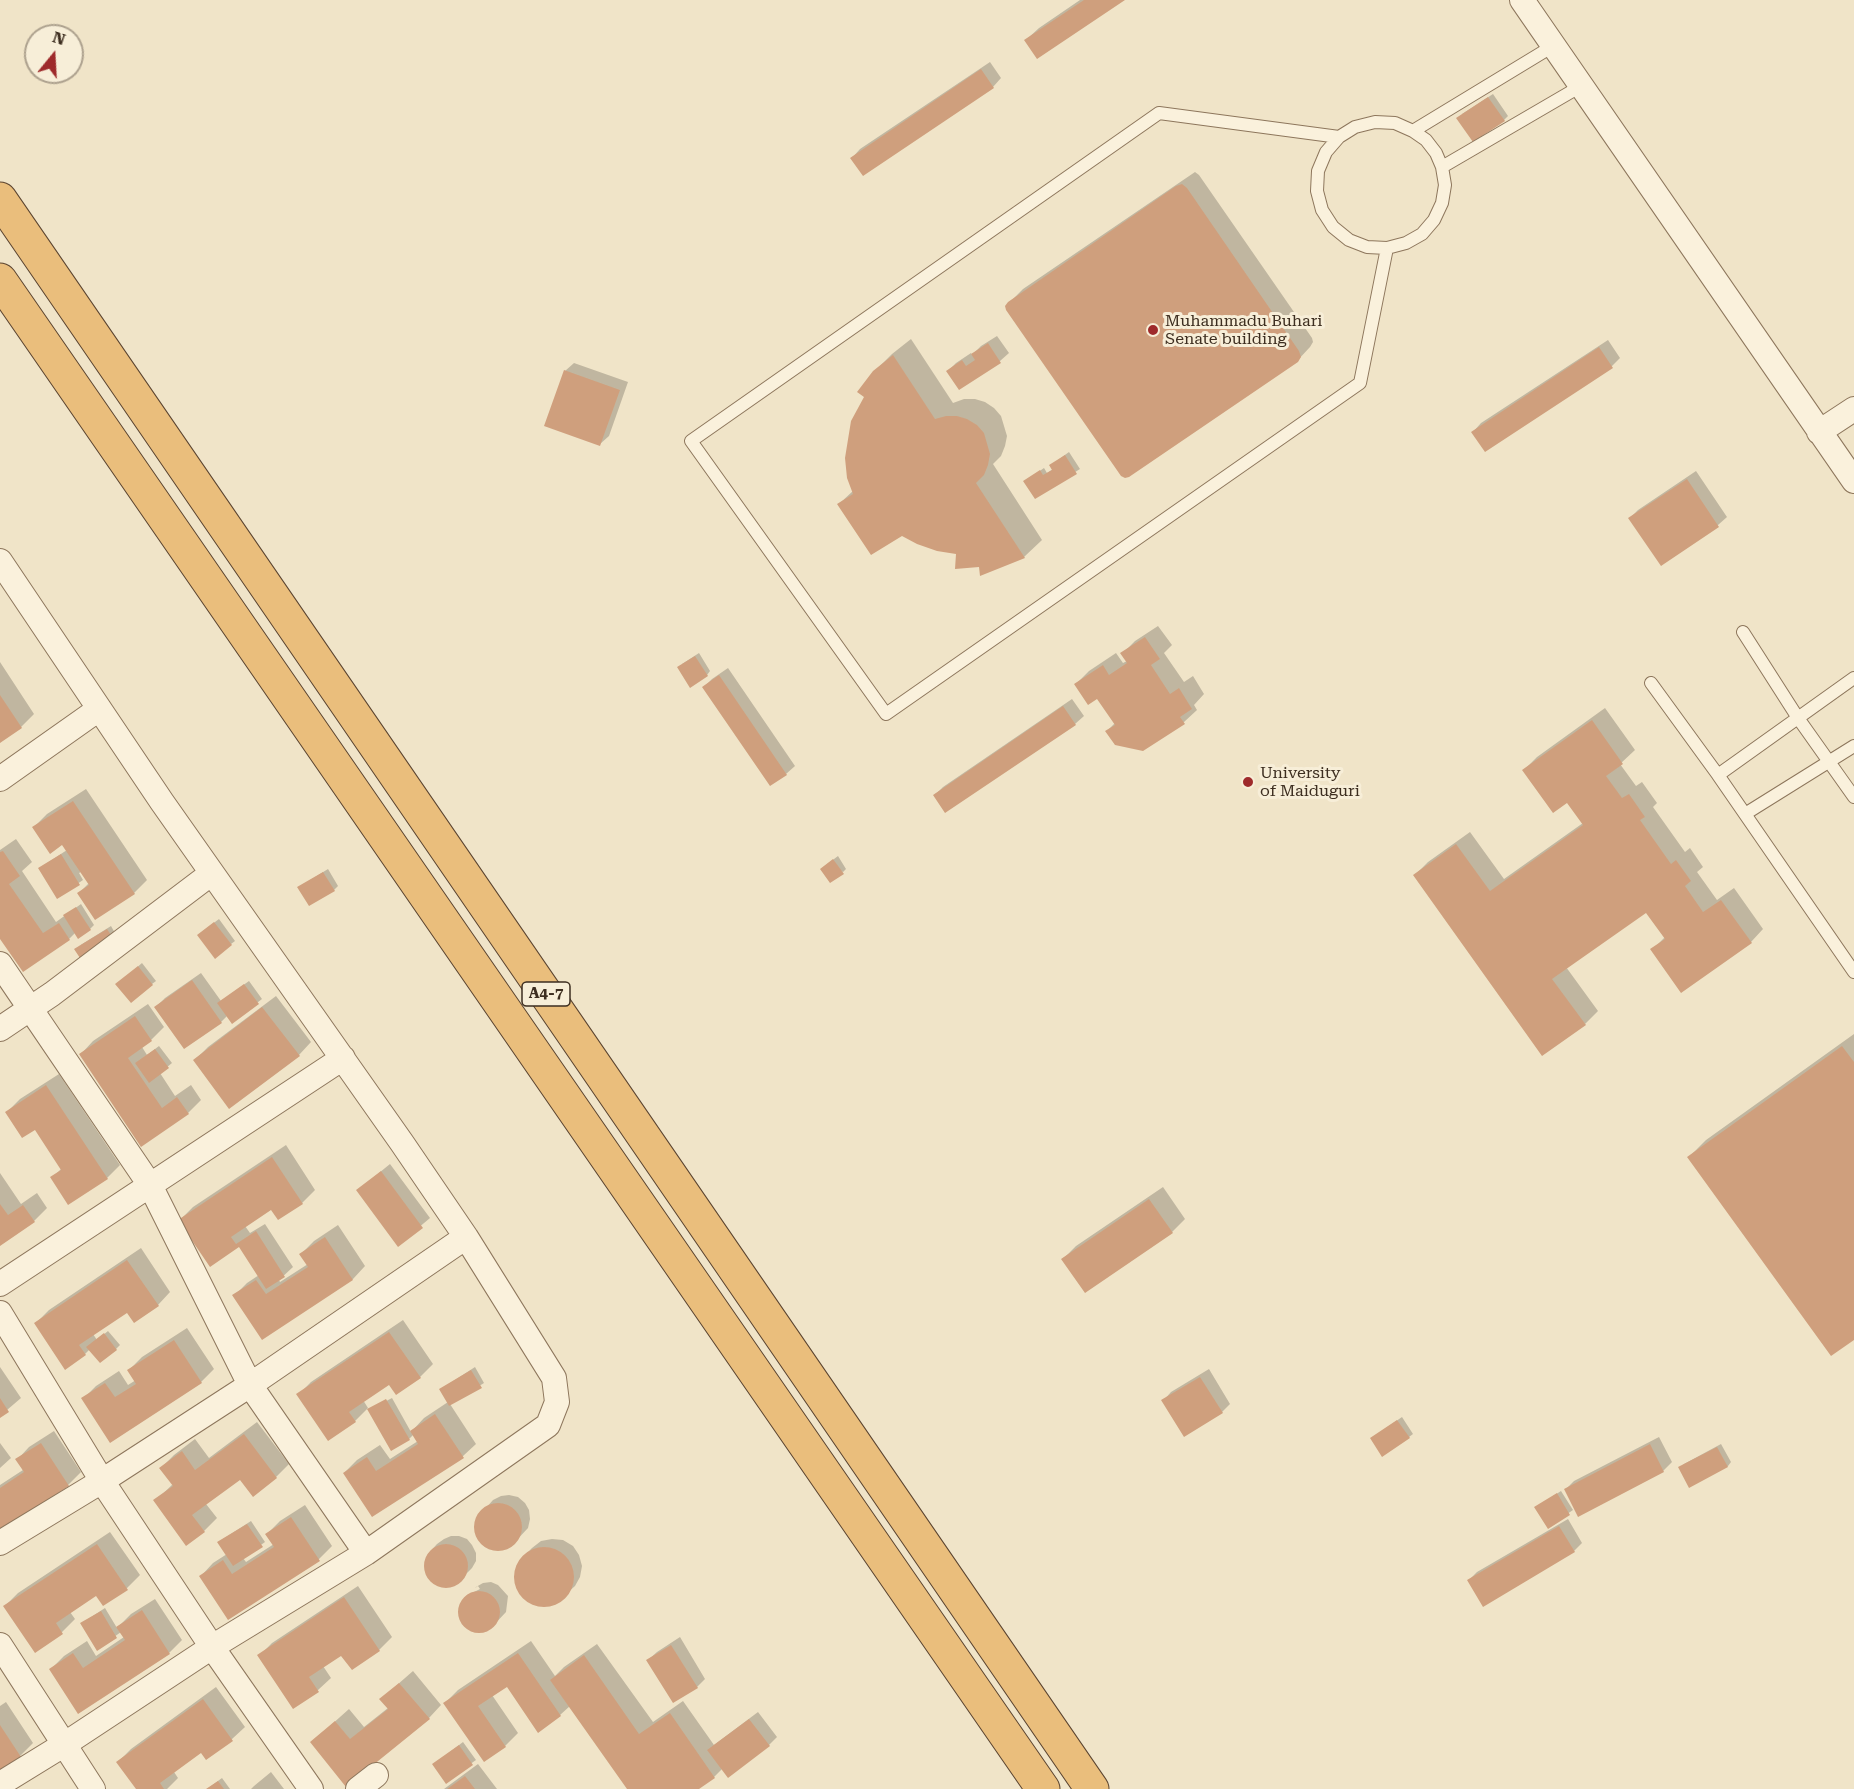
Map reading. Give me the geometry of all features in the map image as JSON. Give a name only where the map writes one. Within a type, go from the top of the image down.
[{"type":"highway","name":"A4-7","points":[[0,199],[1092,1789]]},
{"type":"highway","name":"A4-7","points":[[0,280],[1043,1789]]},
{"type":"street","points":[[1522,0],[1854,481]]},
{"type":"street","points":[[1819,432],[1854,409]]},
{"type":"street","points":[[0,561],[99,709],[466,1238],[554,1378],[557,1402],[548,1425],[366,1553],[212,1647],[0,1784]]},
{"type":"street","points":[[0,778],[99,709]]},
{"type":"street","points":[[0,1029],[52,994],[212,873]]},
{"type":"street","points":[[0,964],[150,1185],[250,1385],[366,1553]]},
{"type":"street","points":[[0,1284],[343,1058]]},
{"type":"street","points":[[0,1542],[102,1481],[250,1385],[466,1238]]},
{"type":"street","points":[[0,1313],[102,1481],[212,1647],[311,1789]]},
{"type":"street","points":[[0,1645],[93,1789]]},
{"type":"lane","points":[[1413,130],[1553,46]]},
{"type":"lane","points":[[1442,167],[1581,86]]},
{"type":"lane","points":[[1339,137],[1160,113],[692,441],[886,714],[1360,383],[1387,248]]},
{"type":"lane","points":[[1375,122],[1395,123],[1413,130],[1426,140],[1436,153],[1442,167],[1445,185],[1442,203],[1434,220],[1422,234],[1406,243],[1387,248],[1367,247],[1348,240],[1333,227],[1322,210],[1317,191],[1318,171],[1326,152],[1339,137],[1355,127],[1375,122]]},
{"type":"lane","points":[[1743,632],[1798,718],[1854,797]]},
{"type":"lane","points":[[1718,775],[1854,678]]},
{"type":"lane","points":[[1651,683],[1718,775],[1854,972]]},
{"type":"lane","points":[[1745,814],[1854,746]]},
{"type":"building","points":[[1084,0],[1125,0],[1037,59],[1024,40]]},
{"type":"building","points":[[981,69],[994,88],[863,176],[850,158]]},
{"type":"building","points":[[1488,97],[1505,121],[1473,142],[1456,118]]},
{"type":"building","name":"Muhammadu Buhari Senate building","points":[[1182,184],[1187,188],[1301,357],[1298,362],[1125,478],[1121,476],[1005,306]]},
{"type":"building","points":[[988,343],[1001,363],[959,390],[946,371],[962,360],[966,366],[975,360],[971,354]]},
{"type":"building","points":[[1599,347],[1613,368],[1485,452],[1471,432]]},
{"type":"building","points":[[893,355],[935,419],[957,416],[977,425],[984,433],[990,454],[984,475],[976,483],[1025,558],[980,576],[979,567],[955,569],[956,554],[937,551],[902,536],[871,555],[837,504],[853,494],[847,478],[845,458],[851,421],[864,397],[857,392],[873,371]]},
{"type":"building","points":[[564,370],[620,390],[600,446],[544,426]]},
{"type":"building","points":[[1065,455],[1077,474],[1035,499],[1023,481],[1040,470],[1043,475],[1052,470],[1049,465]]},
{"type":"building","points":[[1687,479],[1719,527],[1661,566],[1628,518]]},
{"type":"building","points":[[1145,637],[1160,659],[1151,665],[1170,694],[1179,688],[1192,709],[1180,717],[1185,724],[1143,751],[1115,745],[1105,731],[1115,725],[1097,699],[1088,705],[1074,684],[1103,665],[1109,675],[1127,663],[1120,653]]},
{"type":"building","points":[[695,656],[708,676],[690,688],[677,667]]},
{"type":"building","points":[[719,675],[787,775],[770,786],[702,687]]},
{"type":"building","points":[[0,695],[22,728],[0,743]]},
{"type":"building","points":[[1063,706],[1076,725],[945,813],[933,795]]},
{"type":"building","points":[[1592,720],[1623,764],[1606,776],[1622,798],[1629,794],[1645,817],[1640,820],[1671,864],[1676,860],[1691,881],[1685,886],[1703,912],[1721,900],[1752,943],[1681,993],[1650,949],[1665,939],[1646,913],[1552,979],[1586,1025],[1542,1056],[1413,875],[1456,844],[1490,891],[1583,825],[1567,803],[1553,813],[1522,770]]},
{"type":"building","points":[[73,801],[135,894],[95,920],[77,893],[89,885],[62,845],[50,854],[32,827]]},
{"type":"building","points":[[3,851],[20,876],[9,884],[43,933],[59,923],[70,940],[23,972],[0,939],[0,852]]},
{"type":"building","points":[[61,854],[80,885],[57,899],[38,868]]},
{"type":"building","points":[[833,859],[844,874],[830,883],[820,869]]},
{"type":"building","points":[[323,872],[335,891],[309,906],[297,887]]},
{"type":"building","points":[[76,907],[91,930],[78,939],[63,915]]},
{"type":"building","points":[[214,922],[232,945],[215,959],[197,935]]},
{"type":"building","points":[[107,929],[113,938],[80,958],[74,949]]},
{"type":"building","points":[[138,966],[153,985],[131,1003],[115,984]]},
{"type":"building","points":[[192,980],[222,1023],[184,1049],[154,1007]]},
{"type":"building","points":[[244,984],[259,1004],[232,1024],[217,1003]]},
{"type":"building","points":[[262,1007],[300,1056],[229,1109],[193,1060]]},
{"type":"building","points":[[135,1016],[152,1041],[128,1058],[162,1108],[177,1097],[189,1114],[141,1147],[79,1054]]},
{"type":"building","points":[[1842,1046],[1854,1062],[1854,1340],[1831,1356],[1687,1157]]},
{"type":"building","points":[[155,1049],[169,1068],[149,1083],[135,1063]]},
{"type":"building","points":[[46,1085],[108,1179],[68,1205],[50,1177],[61,1170],[35,1130],[22,1138],[5,1112]]},
{"type":"building","points":[[272,1157],[303,1204],[278,1220],[271,1210],[231,1237],[236,1244],[256,1231],[285,1277],[266,1289],[239,1247],[210,1267],[178,1220]]},
{"type":"building","points":[[381,1171],[423,1228],[398,1247],[356,1190]]},
{"type":"building","points":[[1149,1199],[1173,1233],[1085,1293],[1061,1259]]},
{"type":"building","points":[[0,1204],[8,1215],[23,1205],[35,1222],[0,1246]]},
{"type":"building","points":[[325,1237],[353,1280],[262,1340],[232,1295],[256,1280],[266,1294],[308,1267],[299,1254]]},
{"type":"building","points":[[127,1260],[159,1306],[134,1323],[127,1313],[79,1345],[86,1355],[65,1370],[34,1323]]},
{"type":"building","points":[[389,1332],[421,1378],[396,1395],[389,1385],[349,1412],[356,1422],[328,1441],[296,1394]]},
{"type":"building","points":[[104,1333],[117,1350],[100,1363],[86,1347]]},
{"type":"building","points":[[174,1340],[202,1383],[110,1443],[81,1398],[105,1383],[115,1397],[136,1384],[127,1370]]},
{"type":"building","points":[[471,1370],[482,1388],[449,1406],[439,1389]]},
{"type":"building","points":[[1200,1377],[1223,1413],[1184,1437],[1161,1400]]},
{"type":"building","points":[[0,1398],[9,1412],[0,1418]]},
{"type":"building","points":[[386,1399],[410,1440],[391,1451],[367,1409]]},
{"type":"building","points":[[435,1414],[464,1458],[372,1517],[343,1473],[367,1457],[376,1471],[418,1444],[410,1431]]},
{"type":"building","points":[[1397,1420],[1410,1438],[1382,1457],[1370,1438]]},
{"type":"building","points":[[244,1434],[277,1478],[253,1497],[240,1480],[192,1515],[205,1532],[186,1546],[153,1500],[173,1486],[159,1468],[182,1451],[195,1470]]},
{"type":"building","points":[[41,1443],[69,1486],[0,1531],[0,1488],[24,1472],[15,1459]]},
{"type":"building","points":[[1650,1444],[1664,1472],[1578,1517],[1564,1489]]},
{"type":"building","points":[[1717,1447],[1728,1467],[1689,1488],[1678,1467]]},
{"type":"building","points":[[1557,1493],[1570,1515],[1548,1529],[1534,1507]]},
{"type":"building","points":[[498,1503],[515,1510],[522,1527],[515,1544],[498,1551],[481,1544],[474,1527],[481,1510]]},
{"type":"building","points":[[291,1517],[320,1561],[228,1620],[199,1576],[223,1560],[232,1574],[274,1547],[265,1534]]},
{"type":"building","points":[[247,1524],[263,1547],[233,1566],[217,1542]]},
{"type":"building","points":[[1559,1526],[1575,1552],[1483,1607],[1467,1580]]},
{"type":"building","points":[[97,1544],[128,1590],[103,1606],[96,1596],[56,1623],[63,1634],[35,1653],[3,1606]]},
{"type":"building","points":[[446,1544],[454,1545],[462,1550],[467,1558],[467,1574],[462,1582],[454,1587],[446,1588],[438,1587],[430,1582],[425,1574],[424,1566],[425,1558],[430,1550],[438,1545]]},
{"type":"building","points":[[544,1547],[565,1556],[574,1577],[565,1598],[544,1607],[523,1598],[514,1577],[523,1556]]},
{"type":"building","points":[[479,1591],[487,1592],[494,1597],[499,1604],[499,1620],[494,1627],[487,1632],[479,1633],[471,1632],[464,1627],[459,1620],[458,1612],[459,1604],[464,1597],[471,1592]]},
{"type":"building","points":[[344,1597],[380,1651],[352,1670],[341,1656],[309,1677],[319,1692],[293,1709],[257,1655]]},
{"type":"building","points":[[142,1610],[170,1654],[78,1714],[49,1669],[73,1653],[83,1668],[125,1640],[116,1627]]},
{"type":"building","points":[[101,1611],[117,1638],[97,1651],[80,1623]]},
{"type":"building","points":[[671,1645],[698,1688],[673,1703],[646,1660]]},
{"type":"building","points":[[518,1653],[561,1716],[538,1733],[507,1687],[478,1706],[506,1747],[484,1762],[443,1703]]},
{"type":"building","points":[[584,1655],[639,1734],[670,1713],[715,1778],[699,1789],[627,1789],[550,1680]]},
{"type":"building","points":[[399,1683],[430,1719],[346,1787],[310,1742],[335,1721],[350,1739],[388,1709],[379,1699]]},
{"type":"building","points":[[203,1699],[233,1741],[206,1760],[201,1753],[160,1783],[164,1789],[136,1789],[116,1762]]},
{"type":"building","points":[[749,1719],[770,1746],[728,1778],[707,1750]]},
{"type":"building","points":[[0,1725],[21,1757],[0,1771]]},
{"type":"building","points":[[459,1745],[473,1765],[446,1784],[432,1764]]},
{"type":"building","points":[[465,1776],[475,1789],[447,1789]]},
{"type":"building","points":[[218,1781],[224,1789],[206,1789]]},
{"type":"place","name":"Muhammadu Buhari Senate building","points":[[1153,330]]},
{"type":"place","name":"University of Maiduguri","points":[[1248,782]]}]
